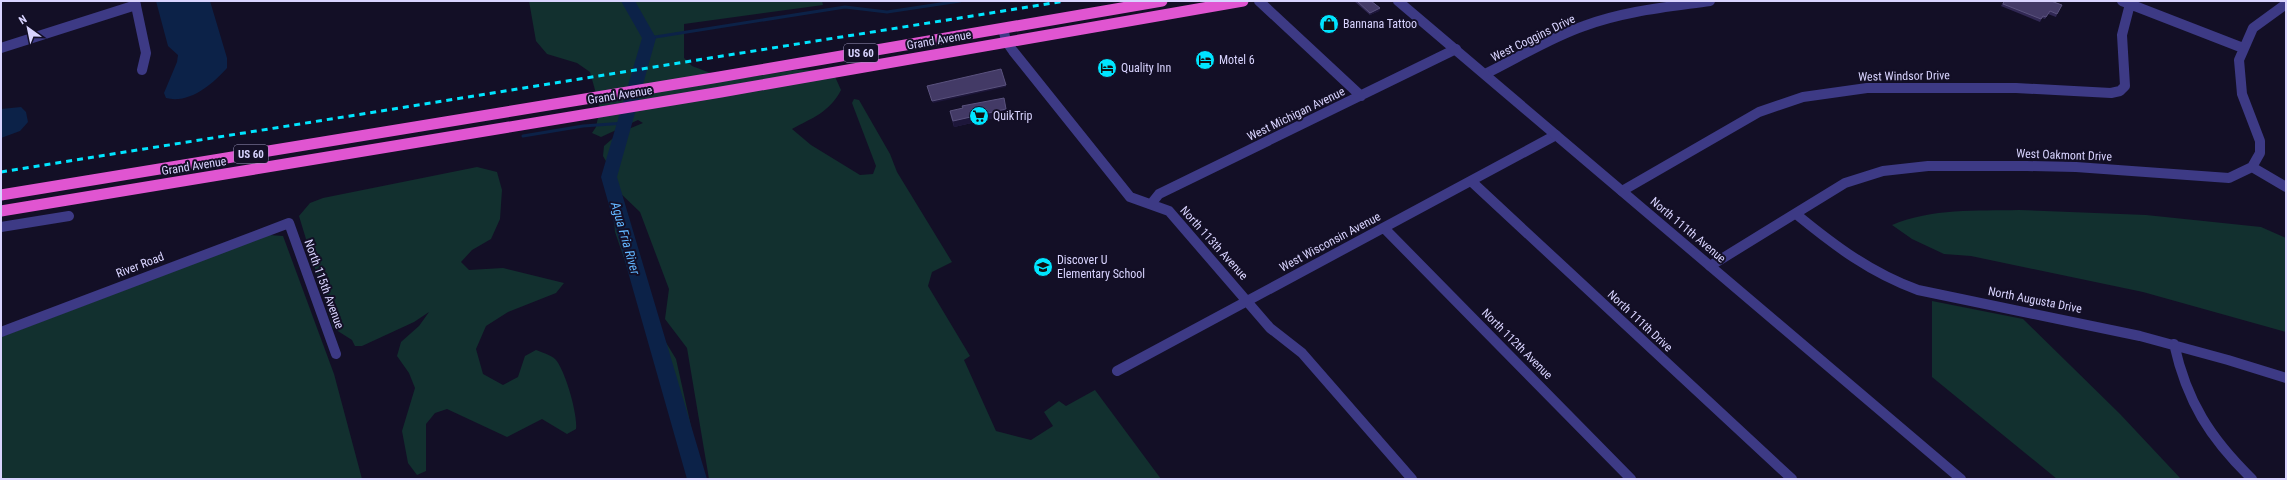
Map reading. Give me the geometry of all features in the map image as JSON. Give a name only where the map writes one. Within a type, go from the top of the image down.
[{"type":"highway","name":"Grand Avenue","points":[[1,195],[719,77],[1162,1]]},
{"type":"highway","name":"Grand Avenue","points":[[1,211],[721,92],[1006,41],[1243,1]]},
{"type":"street","points":[[1260,1],[1361,96]]},
{"type":"street","name":"North 111th Avenue","points":[[1398,1],[1961,479]]},
{"type":"street","name":"West Coggins Drive","points":[[1485,74],[1564,34],[1597,21],[1630,13],[1710,1]]},
{"type":"street","points":[[2126,2],[2243,48]]},
{"type":"street","name":"West Windsor Drive","points":[[1622,191],[1759,112],[1802,97],[1867,88],[1992,88],[2111,93],[2120,91],[2125,86],[2122,35],[2126,2]]},
{"type":"street","points":[[1,48],[135,3],[146,53],[142,70]]},
{"type":"street","points":[[2286,4],[2254,28],[2243,48],[2239,60],[2239,77],[2242,94],[2260,142],[2260,153],[2252,167],[2286,188]]},
{"type":"street","name":"North 113th Avenue","points":[[1003,28],[1006,41],[1130,197],[1169,211],[1270,328],[1302,353],[1412,479]]},
{"type":"street","name":"West Michigan Avenue","points":[[1151,204],[1159,194],[1456,49]]},
{"type":"street","name":"West Wisconsin Avenue","points":[[1117,371],[1556,135]]},
{"type":"street","name":"West Oakmont Drive","points":[[1710,266],[1845,183],[1864,175],[1903,168],[1928,166],[2069,167],[2207,178],[2229,178],[2252,167]]},
{"type":"street","name":"North 111th Drive","points":[[1471,181],[1792,479]]},
{"type":"street","name":"North Augusta Drive","points":[[1796,214],[1859,263],[1900,284],[1933,293],[2118,330],[2174,344],[2286,378]]},
{"type":"street","points":[[1,227],[69,216]]},
{"type":"street","name":"River Road","points":[[1,332],[289,223]]},
{"type":"street","name":"North 115th Avenue","points":[[289,223],[336,354]]},
{"type":"street","name":"North 112th Avenue","points":[[1384,228],[1631,479]]},
{"type":"street","points":[[2174,344],[2179,373],[2190,401],[2209,431],[2236,464],[2252,479]]},
{"type":"green space","points":[[529,1],[822,1],[823,5],[684,24],[684,58],[692,66],[729,80],[796,70],[832,70],[841,90],[837,98],[820,114],[792,129],[811,145],[860,175],[873,174],[876,166],[852,103],[854,99],[859,100],[890,154],[897,172],[952,262],[932,272],[928,286],[970,356],[964,360],[996,431],[1031,440],[1053,426],[1044,412],[1059,401],[1066,406],[1095,390],[1161,479],[709,479],[687,348],[665,319],[669,289],[640,212],[617,190],[611,170],[603,156],[604,146],[619,133],[643,123],[638,120],[601,137],[592,133],[596,127],[600,108],[590,72],[577,63],[547,54],[536,41]]},
{"type":"green space","points":[[477,167],[497,172],[502,190],[500,219],[491,239],[472,250],[461,262],[469,270],[503,268],[564,283],[556,293],[508,312],[486,326],[476,349],[483,374],[503,385],[518,377],[525,356],[536,350],[551,356],[559,364],[567,382],[573,403],[576,429],[567,434],[542,419],[507,437],[447,409],[435,413],[426,424],[426,471],[417,475],[408,463],[402,431],[415,388],[409,373],[397,356],[401,342],[419,326],[429,312],[414,322],[362,346],[355,346],[352,340],[333,328],[299,216],[310,203],[323,198]]},
{"type":"green space","points":[[612,197],[623,214],[631,248],[652,297],[656,326],[676,359],[699,462],[686,448],[667,367],[648,328],[615,232]]},
{"type":"green space","points":[[2019,210],[2146,215],[2261,227],[2286,238],[2286,332],[2143,292],[1971,256],[1944,254],[1912,239],[1892,225],[1938,213]]},
{"type":"green space","points":[[269,235],[283,236],[334,374],[362,479],[1,479],[1,337]]},
{"type":"green space","points":[[1932,301],[2023,319],[2120,414],[2181,479],[2057,479],[1932,377]]},
{"type":"water","points":[[156,1],[210,1],[227,58],[227,68],[207,87],[191,96],[175,99],[166,98],[164,93],[177,62],[178,55],[168,46]]},
{"type":"water","points":[[21,107],[26,112],[28,122],[20,131],[1,138],[1,109]]},
{"type":"building","points":[[1357,1],[1371,1],[1380,8],[1370,13]]},
{"type":"building","points":[[2004,1],[2051,1],[2062,5],[2057,14],[2050,11],[2046,17],[2043,16],[2041,19],[2003,4]]},
{"type":"building","name":"QuikTrip","points":[[1001,69],[1006,85],[932,101],[927,86]]},
{"type":"building","points":[[1004,98],[1006,109],[953,121],[950,111],[963,108],[962,106]]},
{"type":"waterway","name":"Agua Fria River","points":[[628,1],[649,38],[609,177],[697,479]]},
{"type":"waterway","points":[[649,38],[845,7],[887,12],[960,1]]},
{"type":"waterway","points":[[523,136],[583,126],[625,123]]},
{"type":"railway","points":[[1,172],[1065,1]]},
{"type":"place","name":"Bannana Tattoo","points":[[1329,24]]},
{"type":"place","name":"Motel 6","points":[[1205,60]]},
{"type":"place","name":"Quality Inn","points":[[1107,68]]},
{"type":"place","name":"QuikTrip","points":[[979,116]]},
{"type":"place","name":"Discover U Elementary School","points":[[1043,267]]}]
